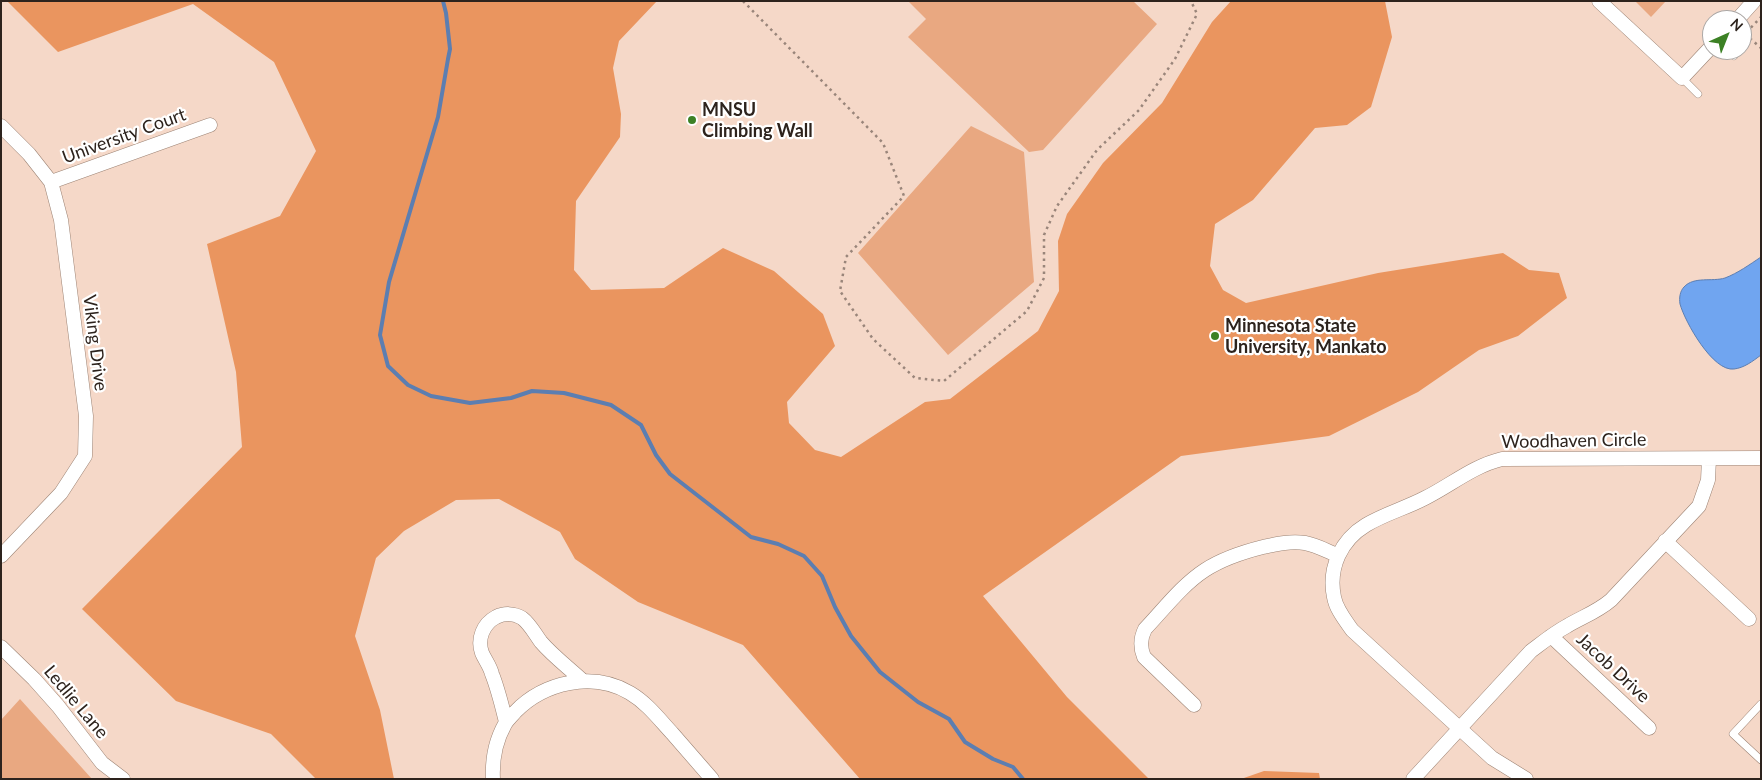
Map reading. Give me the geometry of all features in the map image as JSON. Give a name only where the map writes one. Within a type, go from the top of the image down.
[{"type":"street","points":[[1599,1],[1682,78],[1702,57]]},
{"type":"street","name":"University Court","points":[[51,182],[210,125]]},
{"type":"street","name":"Viking Drive","points":[[1,126],[29,154],[51,182],[61,220],[84,406],[85,456],[62,493],[1,556]]},
{"type":"street","name":"Woodhaven Circle","points":[[1337,555],[1345,543],[1364,526],[1427,497],[1489,462],[1516,458],[1761,458]]},
{"type":"street","name":"Jacob Drive","points":[[1413,779],[1531,651],[1551,636],[1600,610],[1698,506],[1708,480],[1709,459]]},
{"type":"street","points":[[1665,541],[1749,619]]},
{"type":"street","points":[[1194,705],[1144,657],[1141,649],[1142,635],[1145,629],[1187,584],[1204,570],[1219,562],[1278,544],[1288,542],[1306,544],[1337,555],[1334,566],[1334,598],[1348,624],[1360,638],[1459,730],[1492,758],[1526,779]]},
{"type":"street","points":[[506,722],[492,673],[480,643],[481,635],[491,620],[501,615],[511,614],[521,617],[529,624],[550,651],[583,681]]},
{"type":"street","name":"Jacob Drive","points":[[1551,636],[1649,728]]},
{"type":"street","name":"Ledlie Lane","points":[[1,647],[46,692],[102,763],[123,779]]},
{"type":"street","points":[[493,779],[492,763],[500,734],[506,722],[524,704],[538,694],[558,685],[583,681],[601,682],[617,686],[631,693],[644,703],[712,779]]},
{"type":"lane","points":[[1682,78],[1698,94]]},
{"type":"lane","points":[[1761,704],[1733,734],[1761,760]]},
{"type":"path","points":[[743,1],[883,143],[904,196],[846,257],[840,291],[873,339],[915,378],[944,381],[1027,311],[1044,278],[1044,235],[1057,206],[1097,150],[1139,110],[1175,59],[1196,14],[1191,1]]},
{"type":"path","points":[[1752,27],[1761,17]]},
{"type":"shaded area","points":[[7,1],[657,1],[619,41],[613,68],[621,114],[620,137],[576,201],[574,270],[591,290],[664,288],[723,248],[774,271],[823,314],[835,346],[787,402],[789,423],[815,450],[841,457],[925,402],[950,399],[1038,331],[1059,291],[1058,241],[1067,214],[1103,163],[1162,103],[1212,22],[1231,1],[1385,1],[1392,37],[1371,107],[1347,125],[1315,128],[1253,200],[1215,224],[1210,266],[1223,290],[1246,303],[1378,273],[1503,253],[1529,270],[1559,273],[1567,298],[1518,336],[1479,350],[1418,392],[1329,436],[1181,456],[983,596],[1067,697],[1149,779],[860,779],[743,645],[638,602],[575,559],[560,532],[499,499],[456,500],[404,531],[376,558],[355,636],[380,710],[394,779],[316,779],[271,734],[176,701],[82,609],[242,447],[236,372],[207,244],[280,216],[316,151],[274,62],[193,4],[58,52]]},
{"type":"shaded area","points":[[908,1],[1133,1],[1157,24],[1043,150],[1029,152],[908,37],[926,19]]},
{"type":"shaded area","points":[[1635,1],[1666,1],[1651,17]]},
{"type":"shaded area","points":[[971,126],[1024,152],[1034,282],[948,355],[858,253]]},
{"type":"shaded area","points":[[20,699],[92,779],[1,779],[1,720]]},
{"type":"shaded area","points":[[1264,771],[1319,773],[1320,779],[1241,779]]},
{"type":"water","points":[[1761,257],[1761,355],[1741,367],[1734,369],[1726,368],[1717,363],[1694,333],[1680,304],[1681,293],[1688,284],[1698,280],[1725,278]]},
{"type":"waterway","points":[[443,1],[450,49],[438,117],[389,282],[380,335],[388,366],[408,385],[431,396],[470,403],[511,398],[532,391],[564,393],[611,405],[641,425],[656,455],[670,474],[751,537],[778,544],[804,556],[822,576],[835,607],[851,636],[880,672],[918,702],[949,719],[965,742],[993,759],[1013,767],[1023,779]]},
{"type":"place","name":"MNSU Climbing Wall","points":[[692,120]]},
{"type":"place","name":"Minnesota State University, Mankato","points":[[1215,336]]}]
